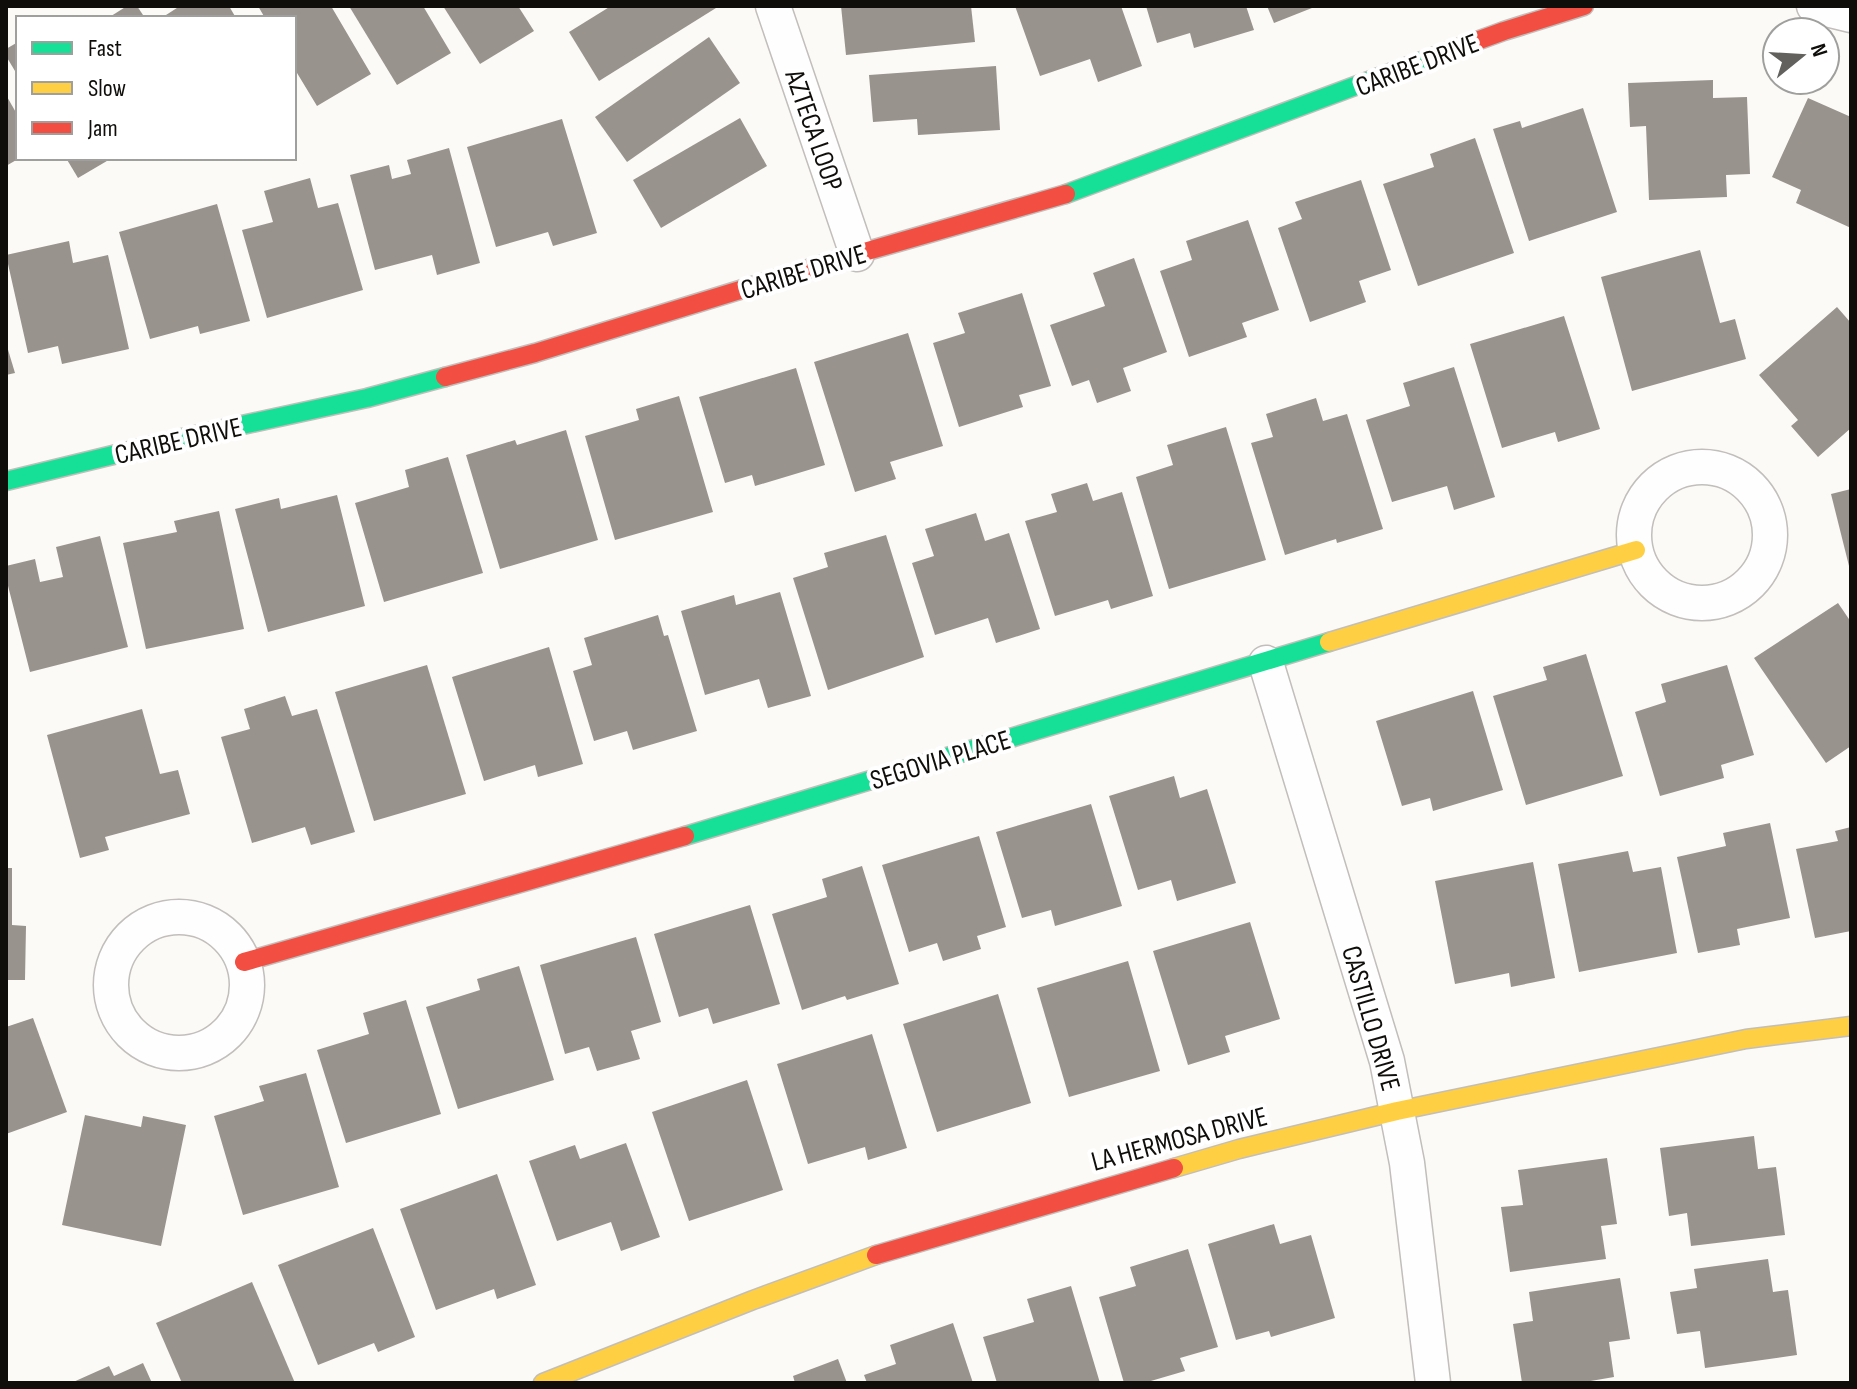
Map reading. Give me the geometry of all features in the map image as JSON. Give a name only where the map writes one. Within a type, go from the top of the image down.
[{"type":"street","name":"AZTECA LOOP","points":[[773,6],[857,254]]},
{"type":"street","name":"CARIBE DRIVE","points":[[6,481],[383,394],[535,353],[857,254],[1049,200],[1504,31],[1584,6]]},
{"type":"street","points":[[1814,6],[1851,15]]},
{"type":"street","points":[[1708,467],[1729,472],[1747,483],[1761,500],[1769,520],[1770,544],[1763,567],[1749,586],[1729,599],[1706,604],[1683,601],[1661,590],[1645,573],[1636,550],[1634,529],[1639,509],[1650,490],[1667,476],[1686,468],[1708,467]]},
{"type":"street","name":"SEGOVIA PLACE","points":[[244,962],[619,856],[1636,550]]},
{"type":"street","name":"CASTILLO DRIVE","points":[[1266,663],[1387,1061],[1407,1163],[1433,1383]]},
{"type":"street","points":[[177,916],[208,923],[234,943],[244,962],[247,985],[244,1009],[232,1030],[213,1045],[190,1053],[167,1052],[145,1044],[127,1029],[115,1008],[111,986],[113,965],[122,946],[137,930],[156,920],[177,916]]},
{"type":"street","name":"LA HERMOSA DRIVE","points":[[543,1383],[753,1300],[888,1251],[1239,1149],[1397,1111],[1746,1039],[1851,1026]]},
{"type":"building","points":[[127,6],[137,6],[144,16],[111,16]]},
{"type":"building","points":[[180,6],[229,6],[235,16],[167,16]]},
{"type":"building","points":[[258,6],[331,6],[371,74],[317,106],[296,71],[296,16],[264,16]]},
{"type":"building","points":[[349,6],[423,6],[451,53],[397,85]]},
{"type":"building","points":[[443,6],[518,6],[534,31],[480,64]]},
{"type":"building","points":[[611,6],[716,8],[599,81],[569,32]]},
{"type":"building","points":[[841,6],[971,6],[975,42],[846,55]]},
{"type":"building","points":[[1015,6],[1121,6],[1142,66],[1098,82],[1090,59],[1040,76]]},
{"type":"building","points":[[1146,6],[1246,6],[1254,30],[1194,48],[1190,33],[1157,43]]},
{"type":"building","points":[[1267,6],[1317,6],[1274,23]]},
{"type":"building","points":[[709,37],[740,83],[627,162],[595,117]]},
{"type":"building","points":[[16,43],[16,73],[6,56],[6,49]]},
{"type":"building","points":[[996,66],[1000,130],[918,135],[917,119],[873,122],[869,75]]},
{"type":"building","points":[[1713,80],[1713,98],[1747,97],[1750,174],[1726,175],[1727,197],[1649,200],[1646,126],[1630,127],[1628,83]]},
{"type":"building","points":[[6,95],[16,112],[16,160],[6,166]]},
{"type":"building","points":[[1808,98],[1851,117],[1851,228],[1796,203],[1801,190],[1772,177]]},
{"type":"building","points":[[1583,108],[1617,212],[1529,241],[1493,129],[1520,121],[1522,128]]},
{"type":"building","points":[[740,118],[767,166],[661,228],[633,180]]},
{"type":"building","points":[[562,119],[597,233],[553,246],[548,232],[496,247],[467,147]]},
{"type":"building","points":[[1475,138],[1514,253],[1418,286],[1383,184],[1434,167],[1430,154]]},
{"type":"building","points":[[449,148],[480,263],[437,275],[432,255],[375,270],[350,175],[389,165],[392,179],[411,174],[407,160]]},
{"type":"building","points":[[67,160],[109,160],[78,178]]},
{"type":"building","points":[[310,178],[318,208],[338,203],[363,290],[267,318],[242,230],[273,222],[264,191]]},
{"type":"building","points":[[1361,180],[1391,270],[1359,281],[1366,302],[1310,322],[1278,228],[1302,219],[1295,202]]},
{"type":"building","points":[[217,204],[250,321],[200,334],[198,326],[150,339],[119,232]]},
{"type":"building","points":[[1248,220],[1279,310],[1242,323],[1247,337],[1189,357],[1160,271],[1192,260],[1186,241]]},
{"type":"building","points":[[69,241],[73,263],[108,255],[129,349],[62,364],[58,346],[28,353],[6,255]]},
{"type":"building","points":[[1700,250],[1720,323],[1735,319],[1746,359],[1632,391],[1601,277]]},
{"type":"building","points":[[1134,258],[1167,352],[1123,368],[1131,391],[1097,403],[1089,380],[1072,386],[1050,325],[1105,306],[1093,273]]},
{"type":"building","points":[[1022,293],[1051,386],[1019,395],[1023,407],[959,427],[933,343],[965,333],[958,313]]},
{"type":"building","points":[[1837,307],[1851,323],[1851,428],[1818,457],[1791,426],[1798,420],[1759,375]]},
{"type":"building","points":[[1564,316],[1600,429],[1558,442],[1555,432],[1502,448],[1470,344]]},
{"type":"building","points":[[908,333],[943,446],[890,462],[896,479],[855,492],[814,362]]},
{"type":"building","points":[[6,343],[15,373],[6,375]]},
{"type":"building","points":[[1454,367],[1495,497],[1454,510],[1447,486],[1392,502],[1366,420],[1410,406],[1403,383]]},
{"type":"building","points":[[796,368],[825,465],[755,486],[752,475],[725,483],[699,397]]},
{"type":"building","points":[[679,396],[713,512],[615,540],[585,436],[639,420],[636,409]]},
{"type":"building","points":[[1316,398],[1323,421],[1347,414],[1383,529],[1285,555],[1251,443],[1273,437],[1266,414]]},
{"type":"building","points":[[1226,427],[1266,560],[1169,589],[1136,477],[1173,465],[1167,445]]},
{"type":"building","points":[[566,430],[598,540],[500,569],[466,455],[515,440],[517,445]]},
{"type":"building","points":[[448,457],[483,573],[384,602],[355,503],[409,487],[405,470]]},
{"type":"building","points":[[1087,483],[1093,501],[1122,492],[1153,596],[1111,609],[1108,600],[1055,616],[1025,521],[1057,512],[1051,494]]},
{"type":"building","points":[[1851,489],[1851,570],[1850,570],[1831,494]]},
{"type":"building","points":[[337,495],[365,606],[268,632],[235,509],[279,498],[281,509]]},
{"type":"building","points":[[219,511],[244,629],[146,649],[123,543],[177,532],[174,521]]},
{"type":"building","points":[[976,513],[985,541],[1009,533],[1040,629],[996,643],[988,618],[935,635],[912,563],[934,556],[925,529]]},
{"type":"building","points":[[886,535],[924,657],[828,690],[793,578],[828,567],[824,553]]},
{"type":"building","points":[[100,536],[128,647],[30,672],[6,578],[6,566],[35,559],[40,582],[63,577],[56,547]]},
{"type":"building","points":[[780,592],[811,696],[768,708],[759,679],[705,695],[681,611],[734,595],[736,605]]},
{"type":"building","points":[[1838,603],[1851,622],[1851,746],[1826,763],[1754,658]]},
{"type":"building","points":[[658,615],[664,636],[668,635],[697,731],[633,750],[627,731],[594,741],[573,671],[592,665],[584,638]]},
{"type":"building","points":[[549,647],[583,764],[538,777],[535,765],[484,781],[452,677]]},
{"type":"building","points":[[1586,654],[1623,776],[1526,805],[1493,696],[1547,680],[1543,667]]},
{"type":"building","points":[[427,665],[466,794],[374,821],[335,692]]},
{"type":"building","points":[[1727,665],[1754,755],[1721,765],[1724,778],[1660,796],[1635,712],[1666,702],[1661,684]]},
{"type":"building","points":[[1473,691],[1503,790],[1433,811],[1430,798],[1402,806],[1376,721]]},
{"type":"building","points":[[285,696],[292,716],[317,709],[355,832],[311,845],[305,827],[252,843],[221,737],[250,729],[244,709]]},
{"type":"building","points":[[142,709],[160,774],[178,770],[190,814],[105,837],[109,850],[80,858],[47,735]]},
{"type":"building","points":[[1174,776],[1180,798],[1207,789],[1236,883],[1177,901],[1171,880],[1138,890],[1109,796]]},
{"type":"building","points":[[1091,804],[1122,906],[1055,926],[1051,910],[1022,918],[996,832]]},
{"type":"building","points":[[1770,823],[1790,918],[1737,929],[1740,945],[1698,953],[1677,857],[1726,846],[1723,833]]},
{"type":"building","points":[[1851,827],[1851,931],[1815,938],[1796,849],[1838,841],[1835,831]]},
{"type":"building","points":[[979,836],[1006,927],[977,936],[981,949],[943,961],[937,943],[909,952],[882,865]]},
{"type":"building","points":[[1628,851],[1633,872],[1661,867],[1677,953],[1579,972],[1558,864]]},
{"type":"building","points":[[1533,862],[1555,978],[1511,987],[1509,973],[1455,984],[1435,881]]},
{"type":"building","points":[[862,866],[899,984],[802,1010],[772,914],[827,897],[822,879]]},
{"type":"building","points":[[6,868],[12,868],[12,925],[26,926],[25,980],[6,980]]},
{"type":"building","points":[[750,905],[780,1004],[713,1024],[708,1008],[679,1017],[654,934]]},
{"type":"building","points":[[1250,922],[1280,1019],[1225,1036],[1230,1052],[1188,1065],[1153,951]]},
{"type":"building","points":[[636,937],[661,1022],[631,1031],[640,1059],[597,1071],[589,1047],[565,1054],[540,965]]},
{"type":"building","points":[[1128,961],[1160,1071],[1069,1097],[1037,988]]},
{"type":"building","points":[[519,966],[554,1080],[458,1109],[426,1007],[480,990],[477,979]]},
{"type":"building","points":[[998,994],[1031,1103],[937,1132],[903,1024]]},
{"type":"building","points":[[406,1000],[441,1114],[346,1143],[317,1050],[369,1034],[363,1013]]},
{"type":"building","points":[[33,1018],[67,1112],[6,1134],[6,1027]]},
{"type":"building","points":[[872,1034],[907,1148],[868,1160],[865,1147],[808,1164],[777,1064]]},
{"type":"building","points":[[306,1073],[339,1187],[243,1215],[214,1116],[264,1101],[259,1086]]},
{"type":"building","points":[[747,1080],[783,1190],[689,1221],[652,1112]]},
{"type":"building","points":[[85,1115],[141,1127],[143,1116],[186,1125],[161,1246],[62,1225]]},
{"type":"building","points":[[1754,1136],[1758,1169],[1776,1167],[1785,1235],[1691,1246],[1687,1213],[1669,1216],[1660,1148]]},
{"type":"building","points":[[626,1143],[660,1237],[621,1251],[611,1222],[557,1241],[529,1161],[575,1145],[580,1159]]},
{"type":"building","points":[[1607,1158],[1617,1224],[1601,1226],[1606,1259],[1510,1272],[1501,1207],[1523,1205],[1518,1170]]},
{"type":"building","points":[[497,1174],[536,1285],[497,1299],[494,1289],[436,1310],[400,1209]]},
{"type":"building","points":[[1274,1224],[1280,1244],[1311,1235],[1335,1318],[1271,1337],[1269,1331],[1236,1340],[1208,1244]]},
{"type":"building","points":[[373,1228],[415,1337],[378,1352],[374,1343],[318,1365],[278,1265]]},
{"type":"building","points":[[1188,1249],[1218,1347],[1180,1358],[1185,1371],[1144,1383],[1124,1383],[1099,1297],[1136,1286],[1130,1267]]},
{"type":"building","points":[[1768,1259],[1773,1292],[1788,1290],[1797,1355],[1705,1368],[1700,1331],[1677,1334],[1670,1292],[1697,1288],[1694,1269]]},
{"type":"building","points":[[1620,1278],[1630,1339],[1609,1342],[1614,1377],[1579,1383],[1522,1383],[1513,1324],[1533,1321],[1529,1292]]},
{"type":"building","points":[[252,1282],[295,1383],[182,1383],[156,1323]]},
{"type":"building","points":[[1071,1286],[1100,1383],[997,1383],[983,1337],[1034,1322],[1027,1299]]},
{"type":"building","points":[[953,1323],[973,1383],[867,1383],[864,1375],[896,1364],[890,1345]]},
{"type":"building","points":[[838,1359],[847,1383],[795,1383],[793,1376]]},
{"type":"building","points":[[143,1363],[152,1383],[71,1383],[109,1366],[114,1376]]},
{"type":"traffic: fast","points":[[1066,194],[1430,58]]},
{"type":"traffic: fast","points":[[6,481],[367,398],[445,377]]},
{"type":"traffic: fast","points":[[685,836],[1329,642]]},
{"type":"traffic: slow","points":[[1329,642],[1636,550]]},
{"type":"traffic: slow","points":[[1174,1168],[1397,1111],[1746,1039],[1851,1026]]},
{"type":"traffic: slow","points":[[543,1383],[876,1255]]},
{"type":"traffic: jam","points":[[1430,58],[1584,6]]},
{"type":"traffic: jam","points":[[445,377],[535,353],[857,254],[1066,194]]},
{"type":"traffic: jam","points":[[244,962],[685,836]]},
{"type":"traffic: jam","points":[[876,1255],[1174,1168]]}]
